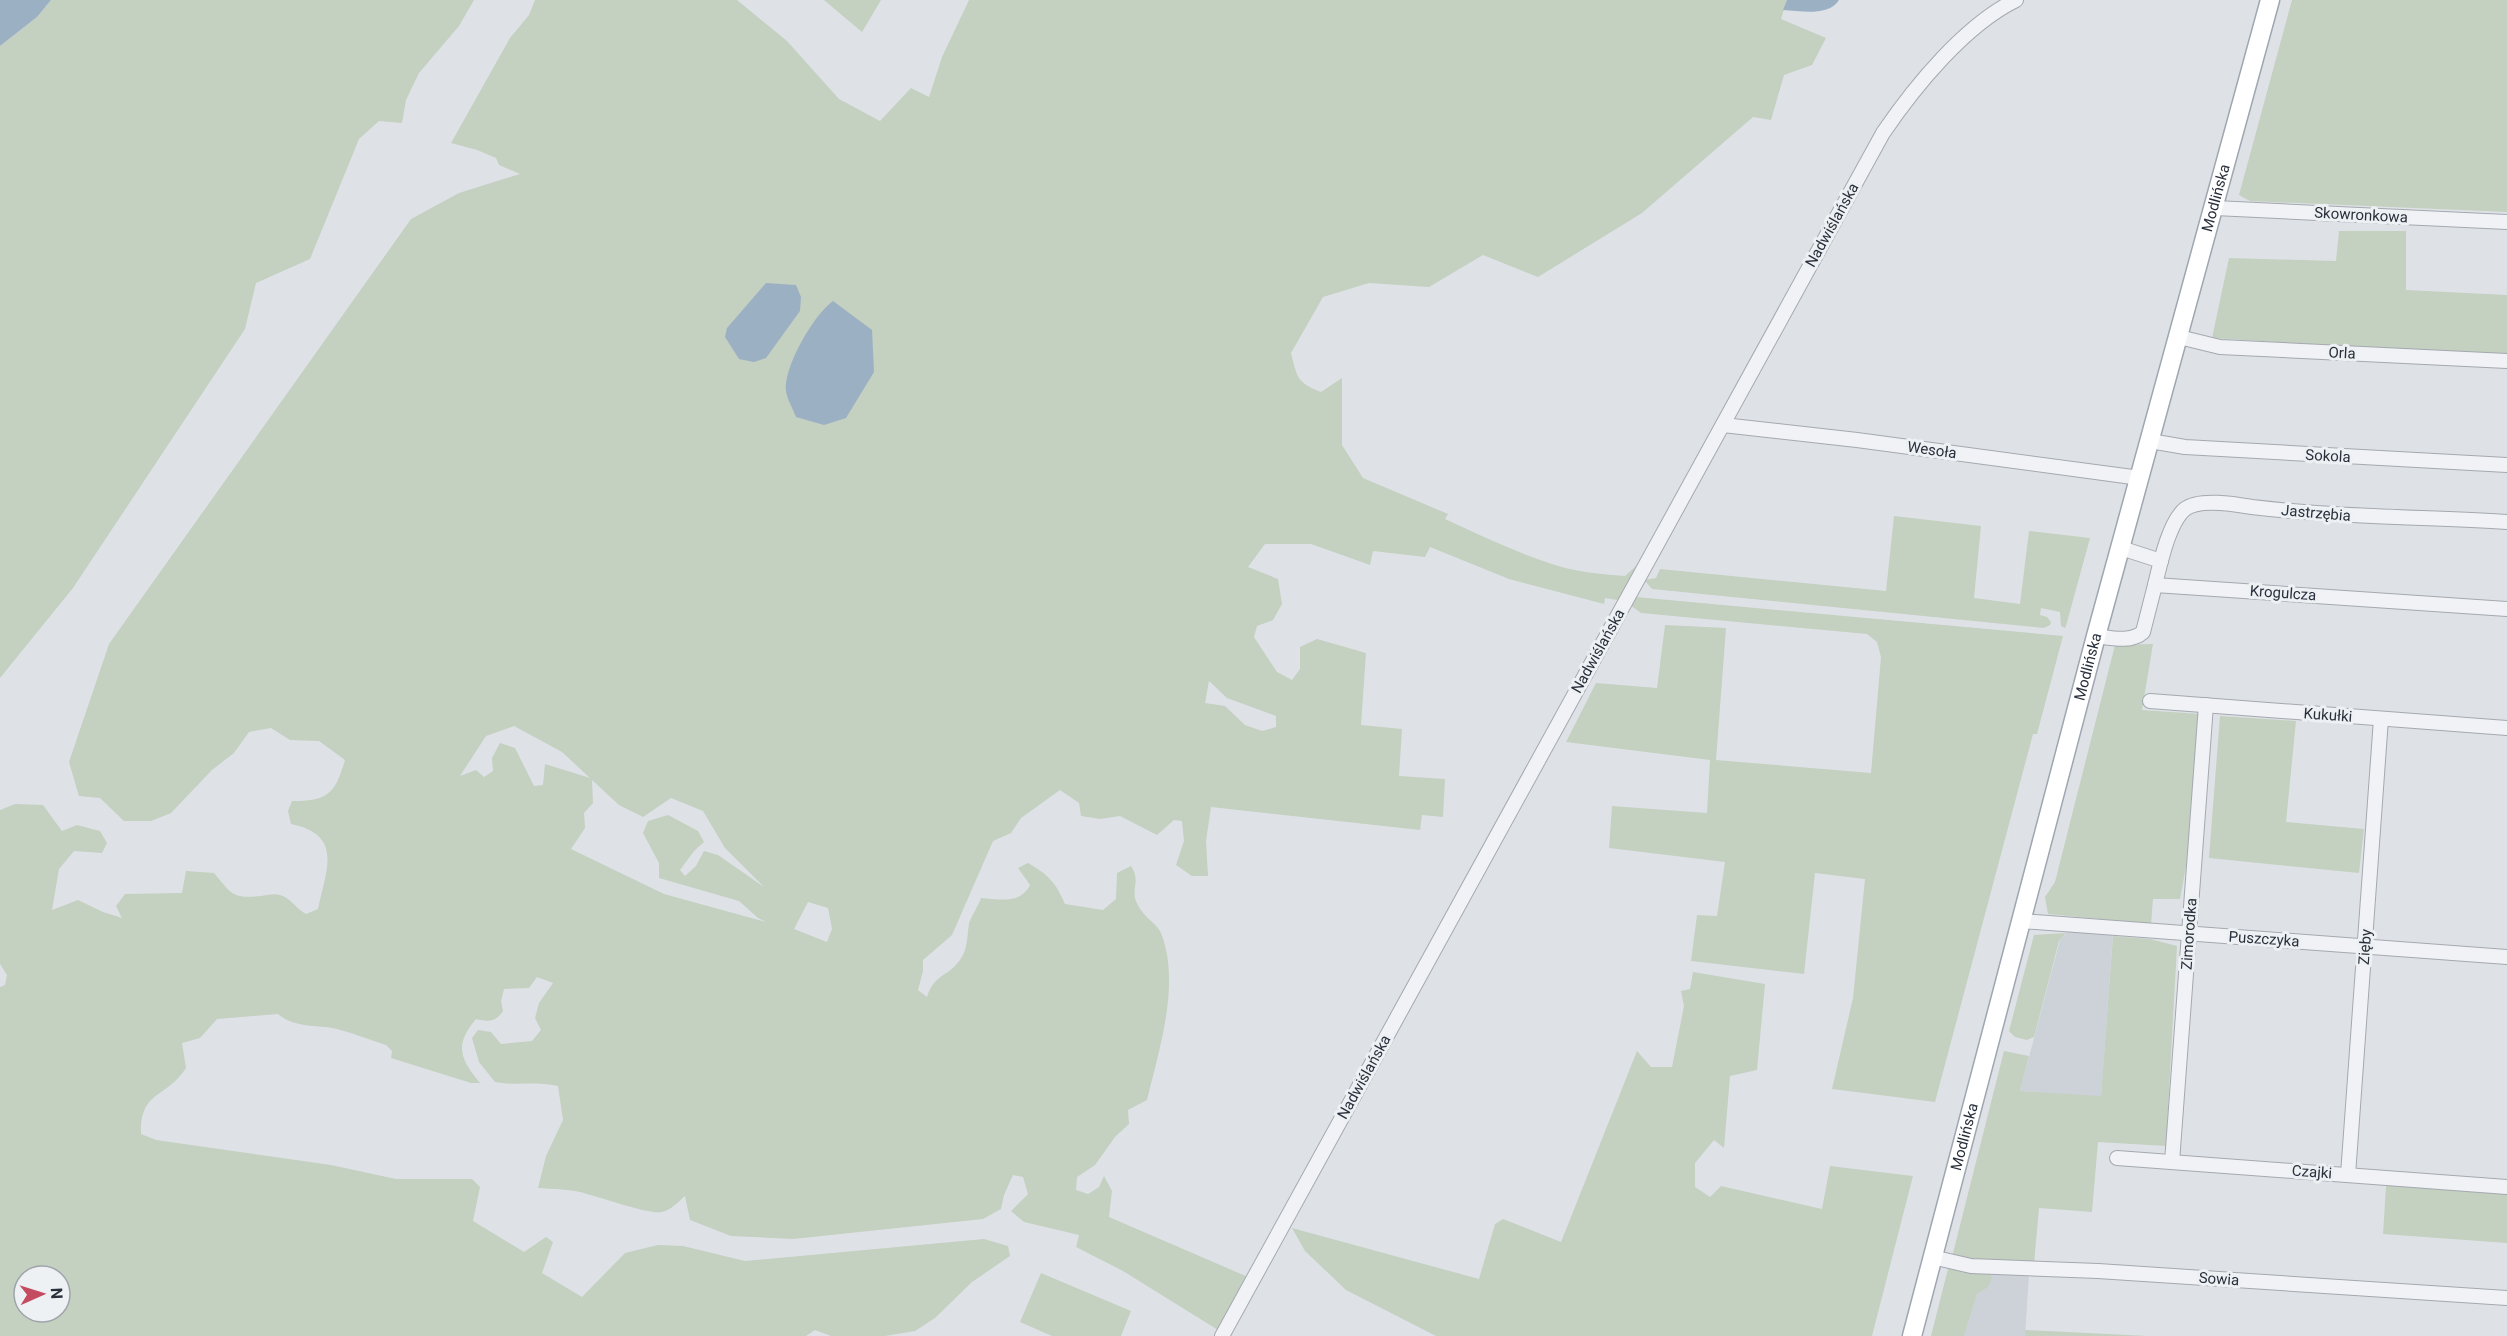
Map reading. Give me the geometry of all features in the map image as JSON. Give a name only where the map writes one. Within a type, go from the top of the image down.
[{"type":"main road","name":"Modlińska","points":[[1912,1336],[2096,636],[2215,208],[2270,0]]},
{"type":"street","name":"Nadwiślańska","points":[[1222,1336],[1883,133],[1904,102],[1983,19],[2016,0]]},
{"type":"street","name":"Skowronkowa","points":[[2215,208],[2507,222]]},
{"type":"street","name":"Orla","points":[[2179,337],[2220,347],[2507,361]]},
{"type":"street","name":"Wesoła","points":[[1723,425],[1866,441],[2140,478]]},
{"type":"street","name":"Sokola","points":[[2150,441],[2185,447],[2507,465]]},
{"type":"street","name":"Jastrzębia","points":[[2155,585],[2175,521],[2186,508],[2200,504],[2225,503],[2314,514],[2507,522]]},
{"type":"street","points":[[2121,548],[2161,561]]},
{"type":"street","points":[[2096,636],[2128,639],[2143,632],[2155,585]]},
{"type":"street","name":"Krogulcza","points":[[2155,585],[2507,609]]},
{"type":"street","name":"Kukułki","points":[[2150,701],[2507,728]]},
{"type":"street","name":"Zimorodka","points":[[2172,1162],[2206,705]]},
{"type":"street","name":"Zięby","points":[[2348,1175],[2381,719]]},
{"type":"street","name":"Puszczyka","points":[[2021,921],[2507,957]]},
{"type":"street","name":"Czajki","points":[[2117,1158],[2507,1186]]},
{"type":"street","name":"Sowia","points":[[1932,1257],[1971,1266],[2098,1271],[2507,1298]]},
{"type":"shaded area","points":[[2065,930],[2113,933],[2101,1097],[2020,1091],[2060,940],[2066,934]]},
{"type":"shaded area","points":[[1987,1271],[2029,1274],[2025,1336],[1964,1336],[1977,1294],[1987,1288]]},
{"type":"green space","points":[[51,0],[474,0],[459,26],[419,73],[406,100],[402,123],[379,121],[359,139],[310,259],[256,283],[245,329],[73,588],[0,678],[0,46],[37,17]]},
{"type":"green space","points":[[535,0],[737,0],[787,41],[839,99],[880,121],[911,88],[929,97],[942,57],[969,0],[1787,0],[1781,19],[1826,38],[1812,65],[1784,75],[1771,120],[1753,117],[1642,213],[1538,277],[1483,255],[1429,287],[1369,283],[1323,297],[1291,353],[1299,378],[1313,389],[1321,392],[1342,378],[1342,445],[1363,478],[1448,514],[1445,519],[1498,543],[1570,569],[1625,576],[1636,566],[1651,542],[1621,597],[1617,600],[1605,598],[1604,604],[1509,579],[1430,547],[1425,557],[1373,551],[1370,565],[1311,544],[1265,544],[1248,567],[1278,579],[1282,604],[1273,620],[1257,626],[1254,637],[1277,672],[1292,680],[1300,669],[1300,647],[1317,639],[1366,653],[1361,725],[1402,729],[1399,776],[1445,779],[1443,817],[1422,815],[1420,830],[1211,807],[1206,841],[1208,876],[1192,876],[1176,865],[1184,841],[1182,821],[1174,820],[1157,835],[1120,816],[1100,819],[1081,816],[1079,803],[1060,790],[1021,818],[1011,833],[993,841],[952,935],[923,960],[923,971],[918,990],[927,997],[938,979],[955,966],[963,956],[970,922],[981,898],[1002,900],[1021,896],[1030,885],[1018,868],[1028,863],[1051,880],[1065,904],[1103,910],[1116,899],[1117,873],[1131,866],[1136,880],[1136,901],[1159,929],[1167,952],[1169,995],[1166,1016],[1147,1100],[1128,1110],[1129,1124],[1115,1137],[1095,1165],[1077,1177],[1076,1190],[1088,1194],[1099,1187],[1104,1176],[1112,1191],[1109,1217],[1248,1277],[1218,1330],[1123,1271],[1076,1247],[1079,1235],[1024,1222],[1011,1211],[1028,1194],[1023,1177],[1013,1175],[1004,1195],[1001,1209],[983,1219],[793,1239],[731,1236],[690,1220],[685,1196],[668,1210],[655,1212],[580,1192],[538,1188],[546,1156],[563,1120],[558,1086],[495,1082],[479,1062],[472,1038],[478,1030],[491,1032],[501,1044],[532,1041],[541,1030],[535,1018],[539,1003],[553,983],[537,977],[529,988],[504,989],[501,1001],[503,1011],[500,1015],[491,1020],[476,1019],[469,1028],[462,1044],[462,1052],[468,1067],[480,1083],[471,1083],[391,1058],[392,1051],[386,1045],[337,1029],[292,1022],[278,1014],[217,1019],[200,1038],[182,1043],[186,1068],[145,1109],[141,1134],[156,1140],[331,1165],[396,1179],[472,1179],[480,1187],[473,1221],[524,1252],[546,1237],[553,1242],[542,1273],[582,1297],[625,1253],[658,1245],[683,1246],[745,1261],[984,1239],[1008,1246],[1010,1256],[972,1282],[935,1318],[915,1331],[885,1336],[831,1336],[815,1330],[806,1336],[0,1336],[0,987],[5,985],[7,975],[0,964],[0,810],[15,804],[43,805],[62,831],[77,825],[100,831],[107,843],[102,853],[74,851],[59,869],[52,910],[78,900],[122,918],[116,906],[125,894],[182,893],[186,871],[214,873],[233,894],[238,896],[278,894],[284,896],[306,914],[318,909],[327,868],[325,845],[319,836],[308,829],[291,824],[288,811],[292,801],[322,797],[338,781],[345,760],[319,741],[290,740],[271,728],[249,732],[234,753],[212,770],[171,813],[151,821],[124,821],[100,798],[79,796],[69,762],[109,644],[411,219],[459,193],[520,174],[499,165],[496,158],[451,143],[510,38],[529,15]],"holes":[[[1209,681],[1227,698],[1276,716],[1276,727],[1262,731],[1245,725],[1225,706],[1205,703]],[[514,726],[562,752],[590,778],[545,764],[543,785],[534,786],[515,748],[500,743],[492,758],[493,771],[484,777],[476,770],[460,776],[486,736]],[[592,780],[619,805],[643,817],[671,798],[703,811],[725,848],[764,887],[718,855],[704,851],[696,866],[685,876],[680,870],[704,842],[698,831],[668,815],[648,821],[643,833],[659,863],[659,878],[739,901],[766,922],[664,894],[571,849],[585,828],[584,813],[593,803]],[[808,902],[828,908],[832,929],[827,942],[794,929]]]},
{"type":"green space","points":[[824,0],[881,0],[862,32]]},
{"type":"green space","points":[[2292,0],[2507,0],[2507,212],[2250,201],[2239,195]]},
{"type":"green space","points":[[2339,231],[2406,231],[2406,290],[2507,295],[2507,356],[2212,338],[2229,258],[2336,261]]},
{"type":"green space","points":[[1894,516],[1981,526],[1974,598],[2020,604],[2029,531],[2090,538],[2065,628],[2061,626],[2060,612],[2041,608],[2040,615],[2047,617],[2051,622],[2044,628],[1652,589],[1644,580],[1656,578],[1660,569],[1886,591]]},
{"type":"green space","points":[[1636,597],[2063,636],[2037,734],[2033,734],[1935,1102],[1832,1089],[1853,998],[1865,879],[1815,873],[1804,974],[1691,961],[1697,915],[1717,916],[1725,862],[1609,848],[1612,806],[1707,813],[1710,760],[1566,742],[1596,683],[1657,688],[1665,625],[1726,628],[1716,760],[1871,773],[1881,657],[1877,642],[1867,634],[1641,613],[1630,605]]},
{"type":"green space","points":[[2153,644],[2142,710],[2201,714],[2188,856],[2180,899],[2153,899],[2151,924],[2048,914],[2045,897],[2055,882],[2115,645]]},
{"type":"green space","points":[[2220,716],[2296,721],[2286,822],[2364,829],[2359,873],[2209,858]]},
{"type":"green space","points":[[2066,933],[2059,941],[2034,1037],[2027,1040],[2015,1037],[2009,1031],[2034,935]]},
{"type":"green space","points":[[2113,936],[2150,939],[2177,946],[2166,1146],[2098,1142],[2092,1212],[2039,1208],[2034,1264],[1969,1262],[1952,1257],[2004,1051],[2029,1056],[2020,1091],[2101,1096]]},
{"type":"green space","points":[[1693,972],[1765,984],[1757,1070],[1730,1076],[1724,1148],[1714,1140],[1695,1163],[1695,1187],[1710,1197],[1721,1186],[1822,1209],[1830,1166],[1913,1176],[1872,1336],[1436,1336],[1346,1290],[1305,1251],[1292,1228],[1479,1279],[1495,1224],[1503,1219],[1561,1242],[1637,1051],[1651,1067],[1672,1067],[1684,1006],[1681,991],[1690,989]]},
{"type":"green space","points":[[2376,1181],[2507,1191],[2507,1243],[2383,1234],[2386,1186],[2376,1184]]},
{"type":"green space","points":[[1949,1265],[1987,1271],[1992,1278],[1987,1288],[1977,1294],[1964,1336],[1931,1336]]},
{"type":"green space","points":[[1041,1273],[1131,1311],[1121,1336],[1052,1336],[1020,1322]]},
{"type":"green space","points":[[2025,1330],[2148,1336],[2025,1336]]},
{"type":"water","points":[[0,0],[51,0],[37,17],[0,46]]},
{"type":"water","points":[[1787,0],[1839,0],[1828,9],[1805,12],[1783,10]]},
{"type":"water","points":[[766,283],[796,285],[801,297],[800,311],[766,358],[754,362],[739,359],[725,337],[727,328]]},
{"type":"water","points":[[833,301],[872,330],[874,372],[846,418],[824,425],[796,417],[786,391],[786,381],[801,342],[817,317]]}]
